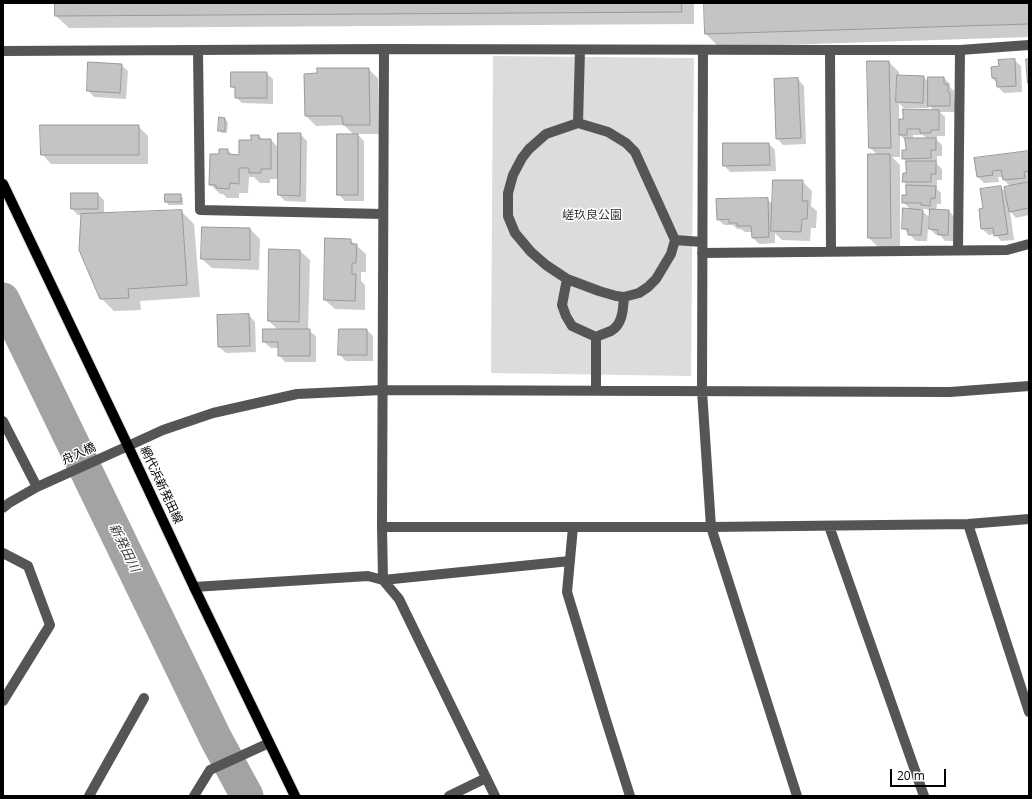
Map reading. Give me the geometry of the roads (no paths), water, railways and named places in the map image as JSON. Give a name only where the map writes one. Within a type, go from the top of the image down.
[{"type":"main road","name":"網代浜新発田線","points":[[3,184],[295,796]]},
{"type":"street","points":[[3,51],[384,49],[960,50],[1029,45]]},
{"type":"street","points":[[384,49],[382,390],[383,580],[399,598],[495,796]]},
{"type":"street","points":[[198,50],[200,210],[383,214]]},
{"type":"street","points":[[578,123],[580,50]]},
{"type":"street","points":[[704,50],[702,391],[711,527],[797,796]]},
{"type":"street","points":[[830,50],[831,251]]},
{"type":"street","points":[[958,250],[960,50]]},
{"type":"street","points":[[578,123],[608,132],[626,143],[635,152],[675,240],[671,254],[656,279],[639,293],[616,296],[567,279],[546,266],[531,252],[515,233],[508,216],[508,193],[513,175],[522,158],[529,149],[546,134],[578,123]]},
{"type":"street","points":[[675,240],[702,242]]},
{"type":"street","points":[[702,253],[1007,250],[1029,244]]},
{"type":"street","points":[[567,279],[562,305],[566,316],[572,326],[596,336],[611,330],[617,325],[623,314],[624,296]]},
{"type":"street","points":[[596,336],[596,391]]},
{"type":"street","name":"舟入橋","points":[[3,508],[8,503],[37,487],[163,430],[214,413],[297,394],[382,390],[950,392],[1029,386]]},
{"type":"street","points":[[3,421],[37,487]]},
{"type":"street","points":[[382,527],[829,526],[968,524],[1029,519]]},
{"type":"street","points":[[968,524],[1029,712]]},
{"type":"street","points":[[829,526],[924,796]]},
{"type":"street","points":[[572,527],[567,592],[630,796]]},
{"type":"street","points":[[3,553],[28,566],[50,625],[3,702]]},
{"type":"street","points":[[194,587],[368,576],[383,580],[570,561]]},
{"type":"street","points":[[89,796],[144,698]]},
{"type":"street","points":[[194,796],[210,770],[269,743]]},
{"type":"street","points":[[449,796],[486,778]]},
{"type":"waterway","name":"新発田川","points":[[3,299],[216,739],[247,796]]},
{"type":"park label","name":"嵯玖良公園","points":[[592,216]]}]
